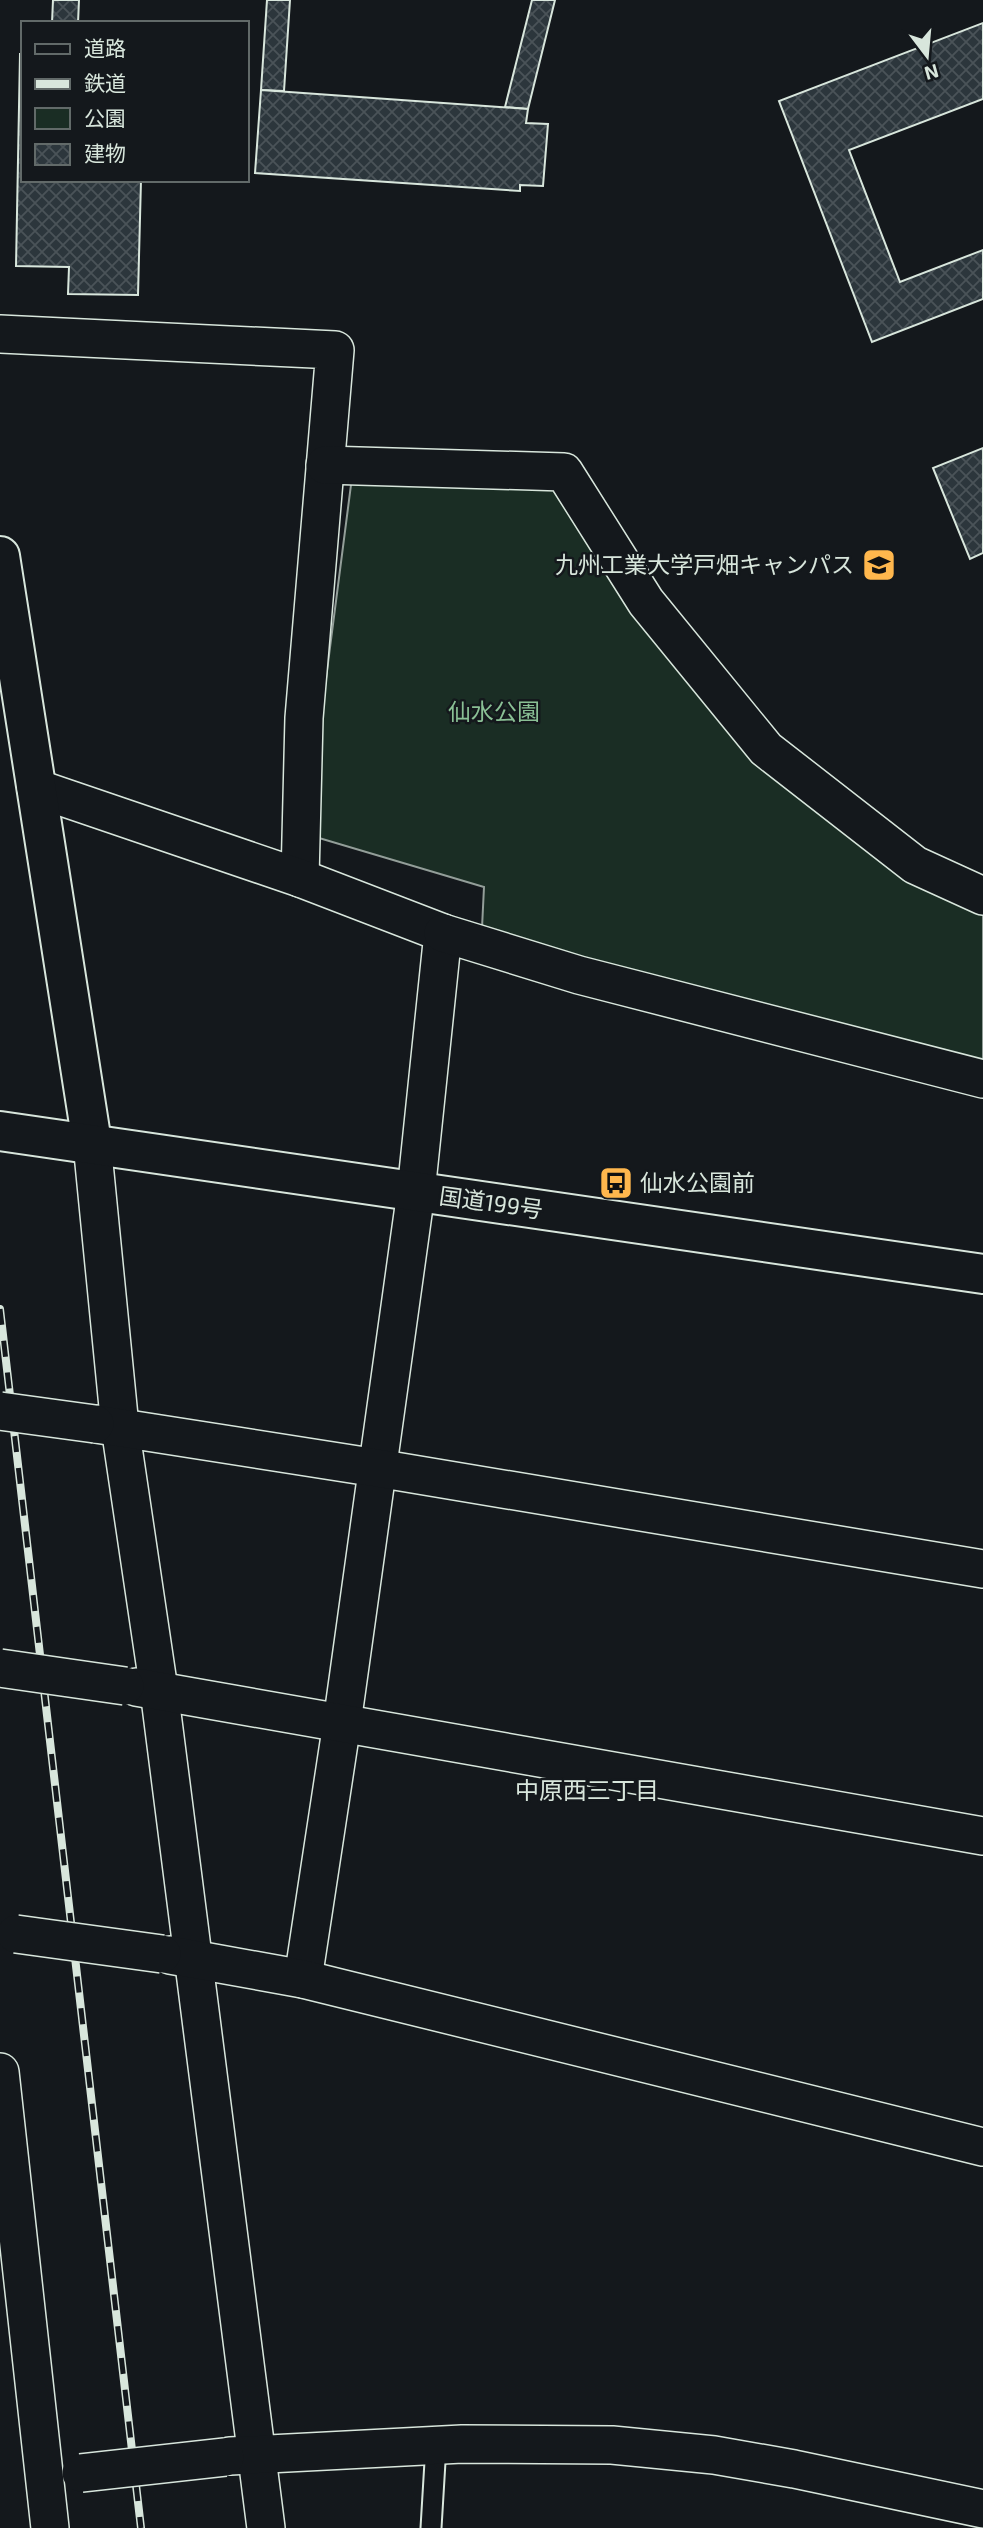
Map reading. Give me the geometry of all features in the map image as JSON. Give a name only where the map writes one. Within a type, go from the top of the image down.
[{"type":"main road","points":[[0,556],[36,788],[75,1141]]},
{"type":"main road","name":"国道199号","points":[[0,1131],[983,1274]]},
{"type":"street","points":[[0,334],[335,350],[304,718],[300,878]]},
{"type":"street","points":[[325,465],[564,472],[646,602],[766,749],[915,865],[983,896]]},
{"type":"street","points":[[36,788],[300,878],[443,933],[579,975],[983,1079]]},
{"type":"street","points":[[303,1979],[342,1723],[416,1192],[443,933]]},
{"type":"street","points":[[75,1141],[107,1425],[240,2455],[266,2528]]},
{"type":"street","points":[[0,1411],[107,1425],[377,1468],[983,1569]]},
{"type":"street","points":[[0,1668],[142,1688],[983,1836]]},
{"type":"street","points":[[8,1933],[177,1955],[303,1979],[983,2147]]},
{"type":"street","points":[[0,2072],[5,2148],[46,2476],[50,2528]]},
{"type":"street","points":[[46,2476],[240,2455],[436,2445],[612,2445],[714,2455],[983,2509]]},
{"type":"lane","points":[[431,2528],[436,2445]]},
{"type":"green space","name":"仙水公園","points":[[352,477],[576,482],[766,749],[983,896],[983,1079],[482,928],[484,887],[319,838],[320,725]]},
{"type":"building","points":[[53,0],[79,0],[78,21],[52,21]]},
{"type":"building","points":[[267,0],[290,0],[284,91],[261,90]]},
{"type":"building","points":[[532,0],[555,0],[528,109],[505,107]]},
{"type":"building","points":[[983,23],[983,99],[849,150],[900,282],[983,250],[983,299],[872,342],[779,101]]},
{"type":"building","points":[[21,54],[21,182],[141,182],[138,295],[68,294],[69,267],[16,266]]},
{"type":"building","points":[[261,90],[528,109],[526,123],[548,124],[543,186],[520,185],[520,191],[255,173]]},
{"type":"building","points":[[983,448],[983,553],[970,559],[933,468]]},
{"type":"railway","points":[[0,1309],[141,2528]]},
{"type":"place","name":"九州工業大学戸畑キャンパス","points":[[879,565]]},
{"type":"place","name":"仙水公園前","points":[[616,1183]]},
{"type":"district","name":"中原西三丁目","points":[[587,1791]]}]
